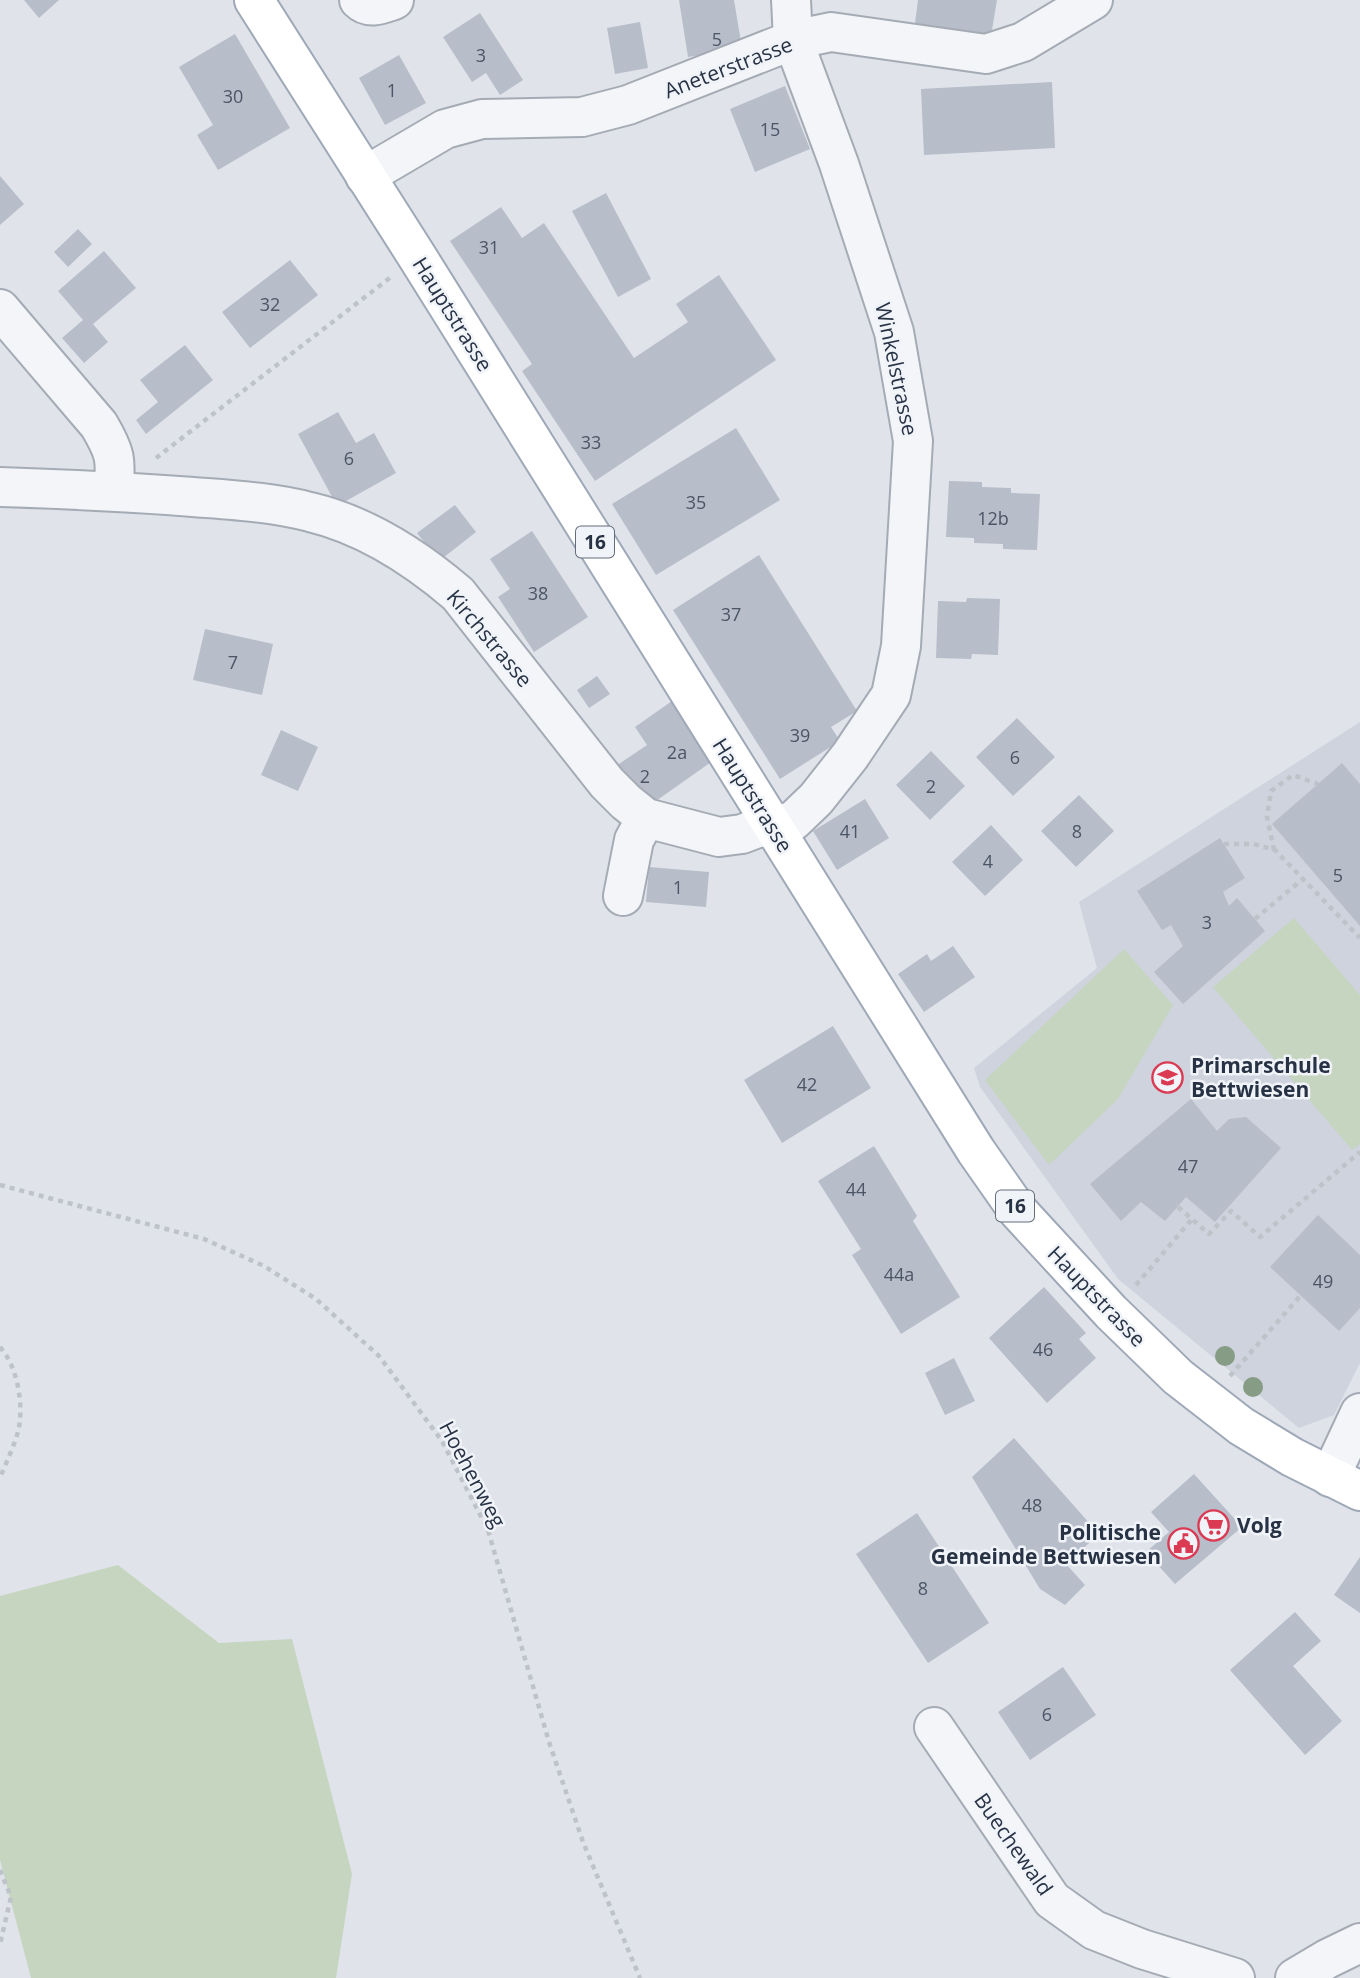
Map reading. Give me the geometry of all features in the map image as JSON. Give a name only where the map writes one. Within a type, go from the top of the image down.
[{"type":"main road","name":"Hauptstrasse","points":[[254,0],[976,1151],[1018,1211],[1111,1312],[1178,1377],[1241,1426],[1292,1457],[1345,1484]]},
{"type":"street","points":[[359,0],[362,4],[374,6],[394,0]]},
{"type":"street","name":"Winkelstrasse","points":[[772,826],[793,821],[809,806],[850,755],[891,695],[901,646],[913,441],[894,332],[839,164],[793,40],[791,0]]},
{"type":"street","name":"Aneterstrasse","points":[[365,176],[445,130],[482,119],[582,117],[628,105],[793,40],[831,32],[986,54],[1023,43],[1093,0]]},
{"type":"street","points":[[0,309],[99,425],[117,463],[113,491]]},
{"type":"street","name":"Kirchstrasse","points":[[0,487],[113,491],[247,501],[310,512],[347,525],[391,545],[431,571],[458,594],[607,783],[646,818],[719,837],[772,826]]},
{"type":"street","points":[[623,896],[634,840],[646,818]]},
{"type":"street","points":[[1345,1484],[1360,1413]]},
{"type":"street","name":"Buechewald","points":[[934,1727],[1052,1900],[1094,1930],[1142,1950],[1235,1978]]},
{"type":"street","points":[[1295,1978],[1360,1943]]},
{"type":"path","points":[[113,491],[392,277]]},
{"type":"path","points":[[1275,850],[1267,817],[1271,792],[1293,775],[1318,784]]},
{"type":"path","points":[[1224,844],[1254,844],[1275,850],[1360,938]]},
{"type":"path","points":[[1255,919],[1304,878]]},
{"type":"path","points":[[1178,1207],[1209,1234],[1231,1211],[1260,1237],[1360,1152]]},
{"type":"path","name":"Hoehenweg","points":[[0,1185],[204,1239],[264,1266],[316,1298],[379,1356],[442,1441],[488,1530],[553,1754],[583,1842],[639,1978]]},
{"type":"path","points":[[1133,1288],[1192,1220]]},
{"type":"path","points":[[1225,1382],[1301,1295]]},
{"type":"path","points":[[0,1347],[7,1355],[18,1386],[20,1422],[0,1478]]},
{"type":"path","points":[[0,1870],[10,1897],[0,1944]]},
{"type":"shaded area","name":"Primarschule Bettwiesen","points":[[1360,722],[1360,1363],[1334,1415],[1299,1428],[1118,1279],[980,1087],[974,1068],[1097,968],[1079,902]]},
{"type":"green space","points":[[1294,918],[1360,995],[1360,1144],[1352,1150],[1213,987]]},
{"type":"green space","points":[[1124,949],[1173,1005],[1118,1099],[1049,1165],[985,1080]]},
{"type":"green space","points":[[118,1565],[219,1643],[292,1639],[352,1874],[336,1978],[31,1978],[0,1860],[0,1596]]},
{"type":"building","points":[[24,0],[59,0],[39,18]]},
{"type":"building","points":[[679,0],[734,0],[742,48],[688,57]]},
{"type":"building","points":[[918,0],[997,0],[990,42],[914,31]]},
{"type":"building","points":[[480,13],[523,80],[500,95],[486,73],[472,82],[443,37]]},
{"type":"building","points":[[640,22],[648,68],[615,74],[607,28]]},
{"type":"building","points":[[235,34],[290,128],[218,170],[197,135],[213,125],[179,67]]},
{"type":"building","points":[[399,55],[426,103],[385,125],[359,78]]},
{"type":"building","points":[[1052,82],[1055,148],[924,155],[921,89]]},
{"type":"building","points":[[785,86],[810,149],[755,172],[730,109]]},
{"type":"building","points":[[0,176],[24,204],[0,225]]},
{"type":"building","points":[[606,193],[651,279],[618,297],[572,211]]},
{"type":"building","points":[[501,207],[522,238],[544,223],[634,358],[688,322],[676,304],[719,275],[776,360],[595,481],[522,371],[532,364],[450,241]]},
{"type":"building","points":[[78,229],[92,244],[68,267],[54,252]]},
{"type":"building","points":[[104,251],[136,288],[93,324],[108,342],[84,363],[62,338],[83,320],[58,291]]},
{"type":"building","points":[[290,260],[318,295],[250,348],[222,312]]},
{"type":"building","points":[[185,345],[213,380],[146,434],[136,420],[158,402],[140,380]]},
{"type":"building","points":[[338,412],[356,443],[374,433],[396,473],[337,506],[298,434]]},
{"type":"building","points":[[736,428],[780,500],[656,575],[612,504]]},
{"type":"building","points":[[949,481],[982,482],[982,487],[1011,488],[1011,493],[1040,494],[1037,550],[1003,549],[1003,544],[974,543],[974,538],[946,537]]},
{"type":"building","points":[[455,505],[476,532],[439,561],[417,533]]},
{"type":"building","points":[[532,531],[588,617],[534,652],[498,597],[510,589],[490,559]]},
{"type":"building","points":[[759,555],[857,711],[831,727],[840,741],[780,779],[673,610]]},
{"type":"building","points":[[967,598],[1000,599],[998,655],[972,654],[971,659],[936,658],[938,601],[966,602]]},
{"type":"building","points":[[205,629],[273,644],[262,695],[193,680]]},
{"type":"building","points":[[597,676],[610,694],[589,708],[577,690]]},
{"type":"building","points":[[672,701],[714,760],[646,808],[616,766],[647,745],[635,727]]},
{"type":"building","points":[[1017,718],[1055,757],[1013,796],[976,757]]},
{"type":"building","points":[[281,730],[318,747],[298,791],[261,775]]},
{"type":"building","points":[[931,751],[965,786],[930,820],[896,785]]},
{"type":"building","points":[[1342,763],[1360,784],[1360,926],[1272,824]]},
{"type":"building","points":[[1079,795],[1114,831],[1076,867],[1041,831]]},
{"type":"building","points":[[865,799],[889,838],[837,870],[813,831]]},
{"type":"building","points":[[991,825],[1023,860],[985,896],[952,862]]},
{"type":"building","points":[[1220,838],[1245,878],[1223,892],[1229,906],[1237,898],[1265,931],[1183,1004],[1154,972],[1183,946],[1171,925],[1162,930],[1137,891]]},
{"type":"building","points":[[649,867],[709,872],[706,907],[646,902]]},
{"type":"building","points":[[953,946],[975,977],[924,1012],[898,974],[927,954],[931,961]]},
{"type":"building","points":[[833,1026],[871,1088],[782,1143],[744,1080]]},
{"type":"building","points":[[1191,1099],[1217,1131],[1229,1119],[1246,1117],[1281,1148],[1215,1222],[1186,1197],[1165,1221],[1141,1202],[1121,1221],[1090,1184]]},
{"type":"building","points":[[874,1146],[917,1216],[913,1221],[960,1297],[901,1334],[852,1255],[861,1249],[818,1181]]},
{"type":"building","points":[[1318,1215],[1360,1255],[1360,1308],[1339,1331],[1270,1267]]},
{"type":"building","points":[[1044,1287],[1086,1333],[1079,1339],[1096,1358],[1047,1403],[989,1338]]},
{"type":"building","points":[[954,1358],[975,1401],[945,1415],[925,1373]]},
{"type":"building","points":[[1014,1438],[1099,1534],[1066,1564],[1085,1585],[1065,1605],[1040,1589],[972,1477]]},
{"type":"building","points":[[1194,1474],[1242,1527],[1175,1584],[1146,1552],[1169,1532],[1151,1512]]},
{"type":"building","points":[[917,1513],[989,1623],[928,1663],[856,1554]]},
{"type":"building","points":[[1360,1557],[1360,1613],[1334,1595]]},
{"type":"building","points":[[1295,1612],[1321,1641],[1293,1666],[1342,1721],[1305,1755],[1230,1670]]},
{"type":"building","points":[[1063,1667],[1096,1715],[1030,1760],[998,1712]]},
{"type":"place","name":"Primarschule Bettwiesen","points":[[1168,1077]]},
{"type":"place","name":"Volg","points":[[1214,1525]]},
{"type":"place","name":"Politische Gemeinde Bettwiesen","points":[[1184,1544]]}]
